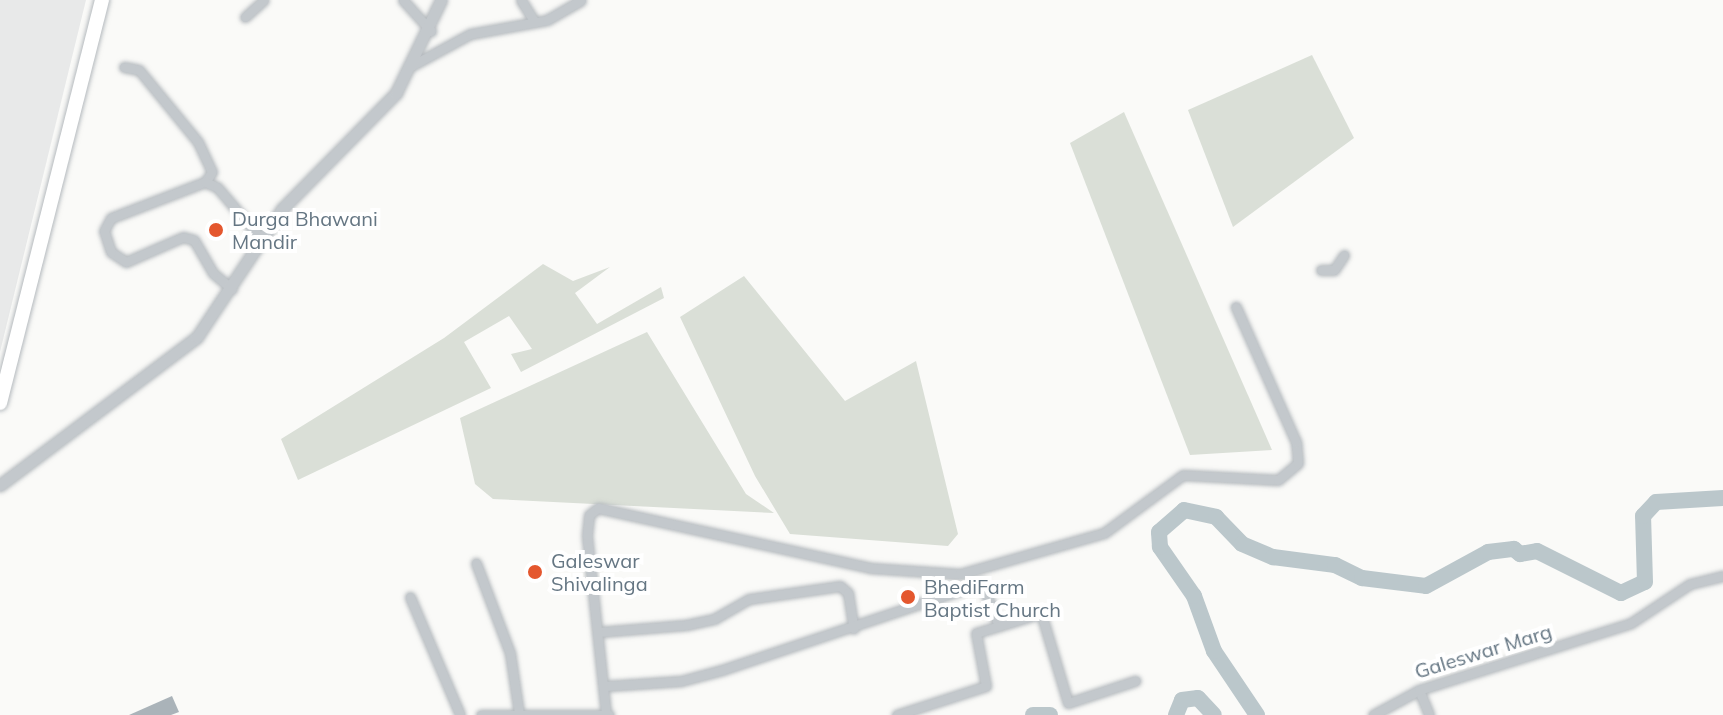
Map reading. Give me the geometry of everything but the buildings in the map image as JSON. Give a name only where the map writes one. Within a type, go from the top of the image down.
[{"type":"main road","points":[[0,403],[102,0]]},
{"type":"street","points":[[245,17],[264,0]]},
{"type":"street","points":[[403,0],[431,31]]},
{"type":"street","points":[[0,485],[197,337],[232,289],[282,209],[396,93],[431,31],[441,0]]},
{"type":"street","points":[[521,0],[535,22]]},
{"type":"street","points":[[413,65],[470,34],[535,22],[581,0]]},
{"type":"street","points":[[124,67],[139,70],[198,142],[212,172],[205,182],[111,218],[104,231],[111,252],[126,262],[183,237],[194,240],[213,273],[232,289]]},
{"type":"street","points":[[205,182],[263,241]]},
{"type":"street","points":[[1321,270],[1334,270],[1344,255]]},
{"type":"street","points":[[481,715],[607,714],[587,535],[589,515],[598,508],[870,568],[960,574],[1112,529],[1183,475],[1278,480],[1298,463],[1296,442],[1236,307]]},
{"type":"street","points":[[476,563],[510,653],[522,714]]},
{"type":"street","name":"Galeswar Marg","points":[[1373,715],[1419,690],[1609,631],[1690,584],[1723,576]]},
{"type":"street","points":[[606,686],[695,678],[854,629],[982,583],[999,626]]},
{"type":"street","points":[[599,632],[686,625],[714,619],[749,599],[840,586],[848,593],[854,629]]},
{"type":"street","points":[[410,597],[460,715]]},
{"type":"street","points":[[897,715],[986,686],[976,633],[1041,613],[1070,715]]},
{"type":"street","points":[[1068,703],[1135,681]]},
{"type":"street","points":[[1419,690],[1429,715]]},
{"type":"shaded area","points":[[0,0],[86,0],[0,352]]},
{"type":"shaded area","points":[[1312,55],[1354,138],[1233,227],[1188,110]]},
{"type":"shaded area","points":[[1124,112],[1272,450],[1190,455],[1070,143]]},
{"type":"shaded area","points":[[543,264],[573,281],[610,267],[575,293],[597,324],[661,287],[664,298],[521,372],[511,354],[532,349],[509,316],[464,342],[491,388],[298,480],[281,439],[444,338]]},
{"type":"shaded area","points":[[744,276],[845,401],[916,361],[958,534],[948,546],[790,534],[755,476],[680,317]]},
{"type":"shaded area","points":[[647,332],[746,494],[774,513],[493,499],[475,484],[460,418]]},
{"type":"waterway","points":[[1257,715],[1214,651],[1194,596],[1160,547],[1159,532],[1184,510],[1216,517],[1242,544],[1273,557],[1335,565],[1362,578],[1426,586],[1488,552],[1514,549],[1520,554],[1537,551],[1621,593],[1645,582],[1643,516],[1656,502],[1723,498]]},
{"type":"waterway","points":[[1176,715],[1182,700],[1198,698],[1214,715]]},
{"type":"waterway","points":[[1033,715],[1050,715]]},
{"type":"place","name":"Durga Bhawani Mandir","points":[[216,230]]},
{"type":"place","name":"Galeswar Shivalinga","points":[[535,572]]},
{"type":"place","name":"BhediFarm Baptist Church","points":[[908,597]]}]
